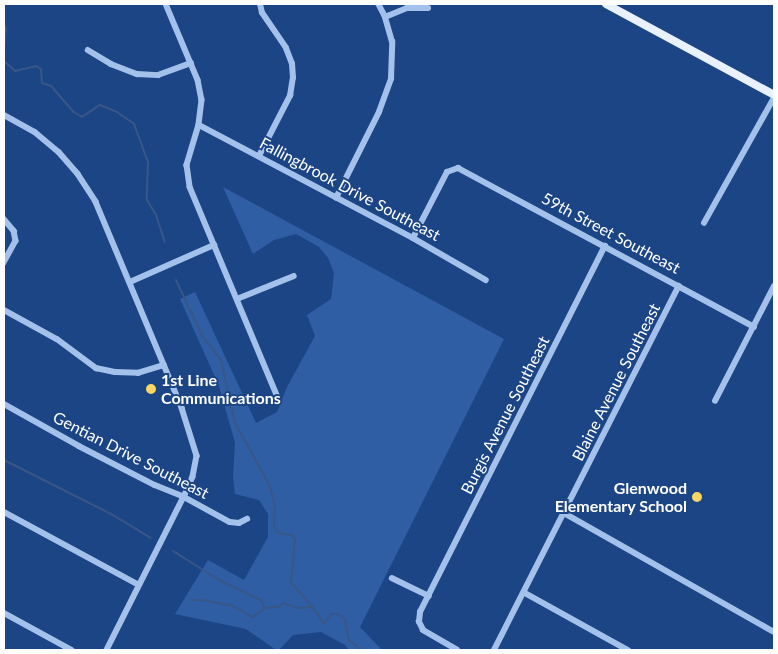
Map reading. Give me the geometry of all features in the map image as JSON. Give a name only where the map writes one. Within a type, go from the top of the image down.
[{"type":"main road","points":[[606,4],[774,96]]},
{"type":"street","points":[[166,4],[198,80],[202,100],[199,125],[187,165],[190,187],[277,395]]},
{"type":"street","points":[[259,156],[290,96],[293,78],[292,64],[286,48],[262,12],[260,4]]},
{"type":"street","points":[[336,198],[379,112],[391,79],[392,42],[385,17],[378,4]]},
{"type":"street","points":[[385,17],[412,7],[428,8]]},
{"type":"street","points":[[88,50],[111,64],[137,74],[158,74],[191,63]]},
{"type":"street","points":[[704,223],[774,96]]},
{"type":"street","points":[[4,114],[35,132],[51,144],[78,174],[96,202],[190,428],[197,456],[193,477],[184,497],[107,650]]},
{"type":"street","name":"Fallingbrook Drive Southeast","points":[[199,125],[413,238],[486,280]]},
{"type":"street","name":"59th Street Southeast","points":[[413,238],[447,172],[453,169],[463,169],[754,327]]},
{"type":"street","points":[[4,219],[14,231],[16,241],[4,263]]},
{"type":"street","points":[[130,282],[214,246]]},
{"type":"street","name":"Burgis Avenue Southeast","points":[[428,596],[605,246]]},
{"type":"street","points":[[238,299],[294,276]]},
{"type":"street","name":"Blaine Avenue Southeast","points":[[494,650],[525,593],[679,286]]},
{"type":"street","points":[[715,402],[774,286]]},
{"type":"street","points":[[4,310],[57,339],[96,368],[115,372],[138,373],[164,365]]},
{"type":"street","name":"Gentian Drive Southeast","points":[[4,404],[112,463],[184,497],[230,522],[239,522],[247,519]]},
{"type":"street","points":[[4,512],[140,585]]},
{"type":"street","points":[[564,513],[774,632]]},
{"type":"street","points":[[392,578],[428,596],[420,612],[420,622],[423,630],[457,650]]},
{"type":"street","points":[[525,593],[628,650]]},
{"type":"street","points":[[4,613],[72,650]]},
{"type":"shaded area","points":[[223,187],[504,339],[360,627],[382,650],[349,650],[345,645],[321,632],[293,635],[279,650],[276,650],[246,629],[175,614],[208,560],[244,580],[268,537],[268,514],[259,500],[235,494],[233,477],[235,443],[219,386],[180,299],[195,292],[256,423],[277,412],[287,387],[315,336],[307,315],[331,299],[334,273],[328,258],[319,247],[296,234],[274,240],[253,254]]},
{"type":"waterway","points":[[4,49],[6,27]]},
{"type":"waterway","points":[[4,61],[15,71],[36,66],[41,69],[42,83],[51,86],[74,112],[82,117],[100,105],[117,112],[134,124],[148,162],[147,200],[156,215],[165,242]]},
{"type":"waterway","points":[[176,280],[203,337],[221,360],[235,423],[270,486],[275,507],[274,525],[278,533],[292,535],[295,539],[291,582],[318,614],[323,624],[332,614],[338,614],[345,619],[348,639],[361,650]]},
{"type":"waterway","points":[[4,460],[113,515],[151,538]]},
{"type":"waterway","points":[[173,551],[219,580],[261,600],[265,608]]},
{"type":"waterway","points":[[191,600],[203,600],[233,606],[253,617],[265,608],[278,607],[284,603],[297,608],[312,607]]},
{"type":"place","name":"1st Line Communications","points":[[151,389]]},
{"type":"place","name":"Glenwood Elementary School","points":[[697,497]]}]
